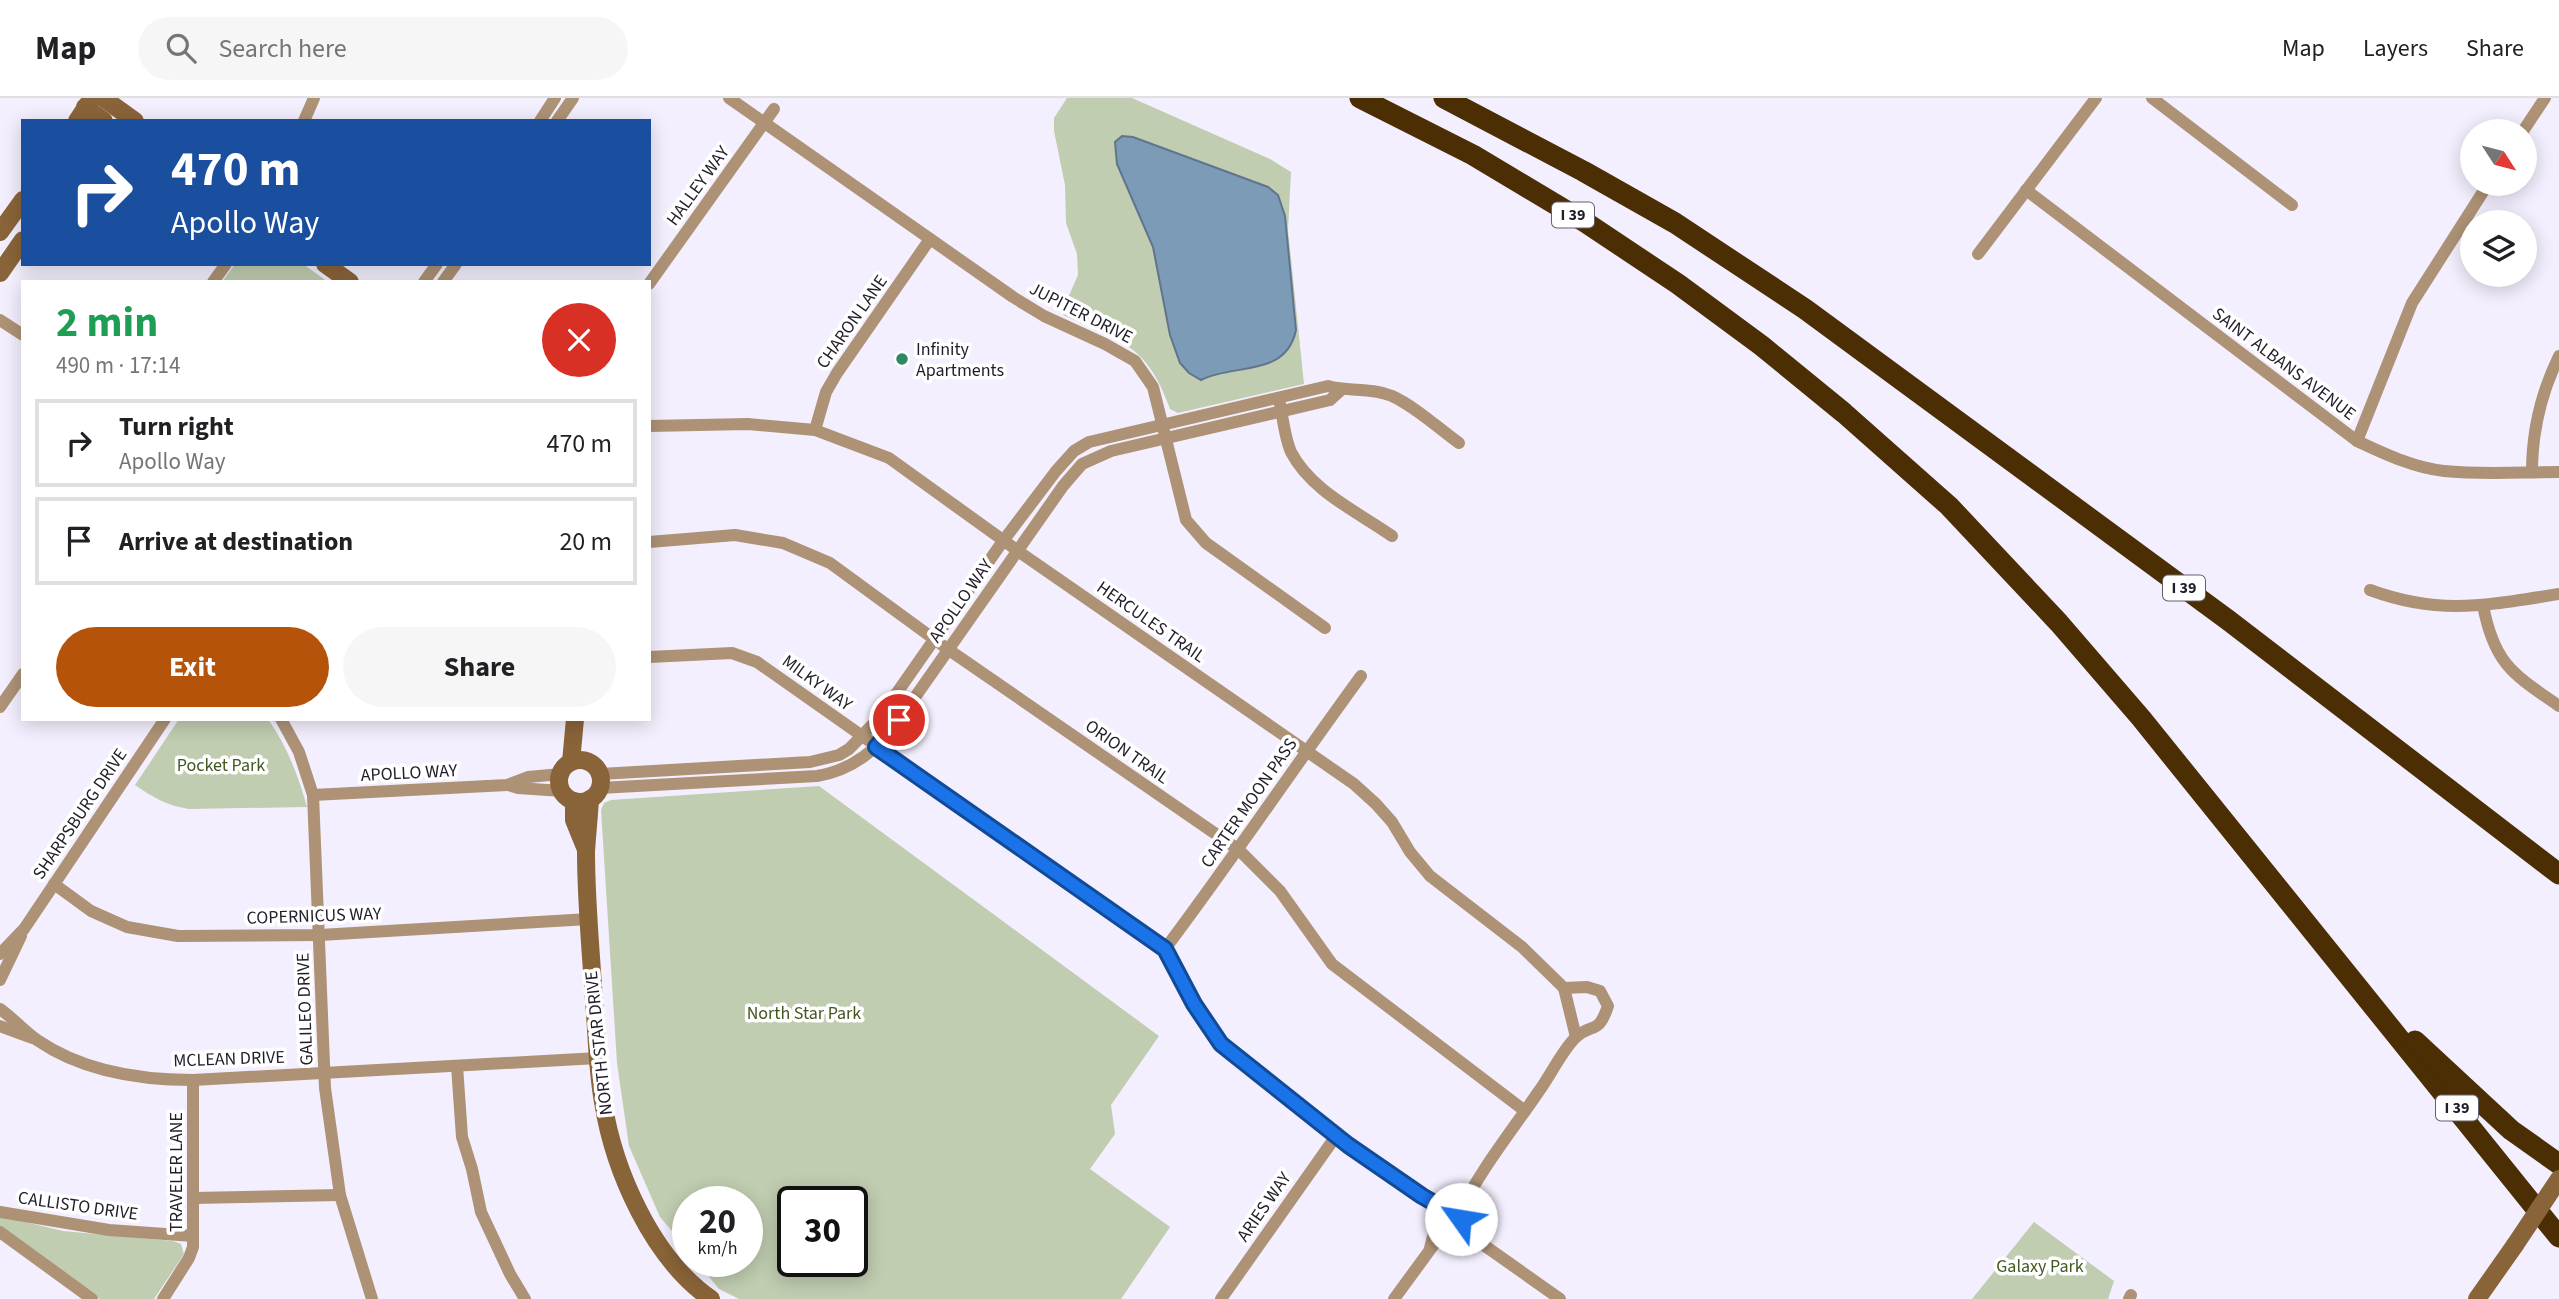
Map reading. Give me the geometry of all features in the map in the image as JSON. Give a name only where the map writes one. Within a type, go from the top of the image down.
[{"type":"highway","name":"I 39","points":[[1360,98],[1473,155],[1585,222],[1656,269],[1762,346],[1893,456],[1968,525],[2059,623],[2200,789],[2557,1237]]},
{"type":"highway","name":"I 39","points":[[1444,98],[1583,170],[1675,223],[1805,309],[2228,620],[2559,874]]},
{"type":"highway","points":[[2228,620],[2344,706],[2559,858]]},
{"type":"highway","points":[[2356,987],[2511,1130],[2559,1164]]},
{"type":"street","points":[[305,119],[314,98]]},
{"type":"street","points":[[541,119],[555,98]]},
{"type":"street","points":[[557,119],[573,98]]},
{"type":"street","name":"JUPITER DRIVE","points":[[729,98],[1030,309],[1135,361],[1153,387],[1186,520],[1206,543],[1325,628]]},
{"type":"street","points":[[1978,254],[2096,98]]},
{"type":"street","points":[[2152,98],[2292,205]]},
{"type":"street","points":[[2531,119],[2545,98]]},
{"type":"street","points":[[85,109],[110,109],[131,119]]},
{"type":"street","name":"HALLEY WAY","points":[[651,281],[774,109]]},
{"type":"street","name":"SAINT ALBANS AVENUE","points":[[2026,190],[2357,441],[2403,461],[2442,471],[2487,474],[2559,472]]},
{"type":"street","points":[[2357,441],[2412,303],[2480,196]]},
{"type":"street","points":[[0,232],[21,203]]},
{"type":"street","name":"CHARON LANE","points":[[815,430],[826,392],[837,373],[930,239]]},
{"type":"street","points":[[0,273],[21,243]]},
{"type":"street","points":[[329,266],[347,280]]},
{"type":"street","points":[[0,320],[21,334]]},
{"type":"street","points":[[2532,472],[2535,423],[2545,384],[2559,356]]},
{"type":"street","name":"APOLLO WAY","points":[[580,781],[817,761],[839,755],[862,737],[891,704],[1003,541],[1056,471],[1074,451],[1098,438],[1162,425],[1330,400],[1341,390],[1358,389],[1391,395],[1459,443]]},
{"type":"street","points":[[1281,406],[1290,451],[1306,473],[1327,492],[1392,536]]},
{"type":"street","name":"APOLLO WAY","points":[[313,795],[507,785],[528,777],[580,781],[817,776],[836,772],[858,762],[876,747],[899,720],[1017,551],[1082,464],[1100,455],[1166,440],[1281,406]]},
{"type":"street","name":"HERCULES TRAIL","points":[[651,426],[748,424],[815,430],[888,458],[1017,551],[1354,784],[1392,822],[1430,876],[1522,947],[1564,988]]},
{"type":"street","name":"ORION TRAIL","points":[[651,542],[735,535],[783,543],[830,563],[949,650],[1239,850],[1280,891],[1332,964],[1525,1111]]},
{"type":"street","points":[[2370,590],[2414,604],[2443,608],[2559,594]]},
{"type":"street","points":[[2483,605],[2487,625],[2500,656],[2512,673],[2559,706]]},
{"type":"street","name":"MILKY WAY","points":[[651,657],[732,653],[747,657],[1165,949],[1194,1004],[1221,1044],[1336,1136],[1422,1196],[1551,1296]]},
{"type":"street","name":"CARTER MOON PASS","points":[[1165,949],[1239,850],[1361,676]]},
{"type":"street","points":[[0,707],[21,677]]},
{"type":"street","name":"SHARPSBURG DRIVE","points":[[0,980],[24,929],[164,721]]},
{"type":"street","name":"GALILEO DRIVE","points":[[282,721],[299,752],[313,795],[325,1073],[340,1195],[368,1297]]},
{"type":"street","name":"NORTH STAR DRIVE","points":[[576,721],[580,781],[574,820],[586,849],[598,1059],[603,1105],[610,1136],[626,1185],[655,1237],[684,1275],[707,1297]]},
{"type":"street","name":"COPERNICUS WAY","points":[[54,884],[91,911],[127,927],[178,936],[320,935],[589,919]]},
{"type":"street","name":"SHARPSBURG DRIVE","points":[[0,954],[24,929]]},
{"type":"street","points":[[1394,1299],[1576,1037],[1597,1027],[1608,1006],[1600,991],[1587,986],[1564,988],[1576,1037]]},
{"type":"street","name":"MCLEAN DRIVE","points":[[0,1009],[36,1040]]},
{"type":"street","name":"MCLEAN DRIVE","points":[[0,1026],[71,1058],[113,1072],[145,1078],[193,1080],[598,1059]]},
{"type":"street","points":[[457,1066],[462,1137],[481,1212],[510,1274],[525,1299]]},
{"type":"street","name":"TRAVELER LANE","points":[[163,1299],[189,1258],[193,1236],[193,1080]]},
{"type":"street","name":"ARIES WAY","points":[[1221,1299],[1336,1136]]},
{"type":"street","points":[[2477,1299],[2559,1179]]},
{"type":"street","points":[[194,1198],[340,1195]]},
{"type":"street","name":"CALLISTO DRIVE","points":[[0,1212],[109,1230],[193,1236]]},
{"type":"street","points":[[0,1232],[92,1299]]},
{"type":"green space","points":[[1067,98],[1132,98],[1270,159],[1291,172],[1288,230],[1304,384],[1178,413],[1170,409],[1152,371],[1130,347],[1063,315],[1078,275],[1077,254],[1066,223],[1065,185],[1054,131],[1054,118]]},
{"type":"green space","points":[[234,266],[306,266],[325,280],[223,280]]},
{"type":"green space","name":"Pocket Park","points":[[178,721],[269,721],[291,761],[307,807],[189,809],[160,800],[135,785]]},
{"type":"green space","name":"North Star Park","points":[[819,786],[1159,1036],[1111,1105],[1115,1134],[1090,1169],[1170,1227],[1121,1299],[739,1299],[719,1289],[709,1277],[763,1277],[763,1186],[672,1186],[672,1231],[660,1217],[629,1146],[617,1063],[601,810],[604,803],[611,800]]},
{"type":"green space","points":[[0,1216],[63,1231],[173,1241],[181,1244],[184,1254],[154,1299],[100,1299],[0,1227]]},
{"type":"green space","name":"Galaxy Park","points":[[2034,1222],[2114,1281],[2108,1299],[1972,1299]]},
{"type":"water","points":[[1122,136],[1133,137],[1268,187],[1278,195],[1285,216],[1296,330],[1282,356],[1257,367],[1201,380],[1189,373],[1180,363],[1170,335],[1153,247],[1117,164],[1115,142]]},
{"type":"place","name":"Infinity Apartments","points":[[902,359]]},
{"type":"route","points":[[899,720],[876,747],[1165,949],[1205,1023],[1221,1044],[1348,1145],[1422,1196],[1443,1208],[1454,1208],[1461,1219]]}]
